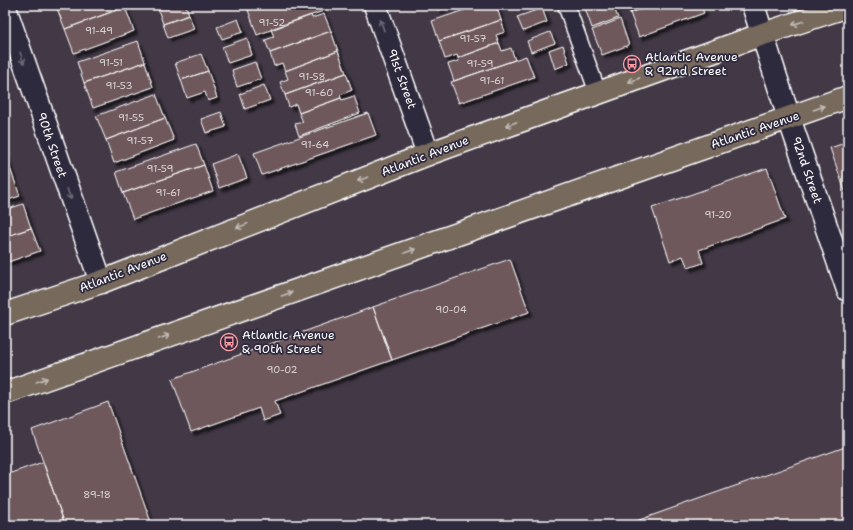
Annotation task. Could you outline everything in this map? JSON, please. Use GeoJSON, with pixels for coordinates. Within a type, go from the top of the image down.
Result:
{"type":"FeatureCollection","features":[{"type":"Feature","properties":{"kind":"main road","name":"Atlantic Avenue"},"geometry":{"type":"LineString","coordinates":[[5,314],[101,282],[428,154],[763,34],[848,6]]}},
{"type":"Feature","properties":{"kind":"main road","name":"Atlantic Avenue"},"geometry":{"type":"LineString","coordinates":[[5,393],[848,98]]}},
{"type":"Feature","properties":{"kind":"street","name":"91st Street"},"geometry":{"type":"LineString","coordinates":[[376,5],[428,154]]}},
{"type":"Feature","properties":{"kind":"street","name":"92nd Street"},"geometry":{"type":"LineString","coordinates":[[753,5],[789,118],[848,290]]}},
{"type":"Feature","properties":{"kind":"street","name":"90th Street"},"geometry":{"type":"LineString","coordinates":[[5,8],[101,282]]}},
{"type":"Feature","properties":{"kind":"lane"},"geometry":{"type":"LineString","coordinates":[[566,5],[598,93]]}},
{"type":"Feature","properties":{"kind":"building"},"geometry":{"type":"Polygon","coordinates":[[[124,5],[125,7],[65,29],[56,6],[124,5]]]}},
{"type":"Feature","properties":{"kind":"building"},"geometry":{"type":"Polygon","coordinates":[[[170,5],[186,5],[189,15],[163,24],[158,9],[170,5]]]}},
{"type":"Feature","properties":{"kind":"building"},"geometry":{"type":"Polygon","coordinates":[[[263,5],[320,5],[323,11],[257,35],[248,10],[263,5]]]}},
{"type":"Feature","properties":{"kind":"building"},"geometry":{"type":"Polygon","coordinates":[[[436,5],[453,5],[438,10],[436,5]]]}},
{"type":"Feature","properties":{"kind":"building"},"geometry":{"type":"Polygon","coordinates":[[[479,5],[496,5],[501,20],[439,41],[432,21],[479,5]]]}},
{"type":"Feature","properties":{"kind":"building"},"geometry":{"type":"Polygon","coordinates":[[[594,5],[613,5],[618,18],[592,28],[585,8],[594,5]]]}},
{"type":"Feature","properties":{"kind":"building"},"geometry":{"type":"Polygon","coordinates":[[[628,5],[652,5],[630,13],[628,5]]]}},
{"type":"Feature","properties":{"kind":"building"},"geometry":{"type":"Polygon","coordinates":[[[652,5],[701,5],[704,13],[639,37],[630,13],[652,5]]]}},
{"type":"Feature","properties":{"kind":"building"},"geometry":{"type":"Polygon","coordinates":[[[125,7],[134,31],[74,53],[65,29],[125,7]]]}},
{"type":"Feature","properties":{"kind":"building"},"geometry":{"type":"Polygon","coordinates":[[[542,8],[547,22],[523,31],[517,17],[542,8]]]}},
{"type":"Feature","properties":{"kind":"building"},"geometry":{"type":"Polygon","coordinates":[[[324,14],[331,31],[270,53],[265,40],[274,37],[271,29],[311,15],[312,18],[324,14]]]}},
{"type":"Feature","properties":{"kind":"building"},"geometry":{"type":"Polygon","coordinates":[[[189,15],[194,29],[168,38],[163,24],[189,15]]]}},
{"type":"Feature","properties":{"kind":"building"},"geometry":{"type":"Polygon","coordinates":[[[238,19],[243,32],[222,39],[217,27],[238,19]]]}},
{"type":"Feature","properties":{"kind":"building"},"geometry":{"type":"Polygon","coordinates":[[[620,19],[629,45],[602,55],[592,30],[620,19]]]}},
{"type":"Feature","properties":{"kind":"building"},"geometry":{"type":"Polygon","coordinates":[[[501,20],[505,32],[496,35],[499,43],[458,58],[457,55],[445,59],[439,41],[501,20]]]}},
{"type":"Feature","properties":{"kind":"building"},"geometry":{"type":"Polygon","coordinates":[[[331,31],[338,51],[285,71],[282,63],[274,66],[270,53],[331,31]]]}},
{"type":"Feature","properties":{"kind":"building"},"geometry":{"type":"Polygon","coordinates":[[[550,32],[555,43],[531,52],[527,41],[550,32]]]}},
{"type":"Feature","properties":{"kind":"building"},"geometry":{"type":"Polygon","coordinates":[[[247,38],[252,55],[228,63],[222,47],[247,38]]]}},
{"type":"Feature","properties":{"kind":"building"},"geometry":{"type":"Polygon","coordinates":[[[138,41],[145,62],[84,83],[77,62],[138,41]]]}},
{"type":"Feature","properties":{"kind":"building"},"geometry":{"type":"Polygon","coordinates":[[[499,43],[502,51],[511,48],[515,60],[454,81],[448,64],[459,61],[458,58],[499,43]]]}},
{"type":"Feature","properties":{"kind":"building"},"geometry":{"type":"Polygon","coordinates":[[[563,45],[569,63],[555,69],[549,50],[563,45]]]}},
{"type":"Feature","properties":{"kind":"building"},"geometry":{"type":"Polygon","coordinates":[[[338,51],[346,73],[285,95],[280,82],[288,79],[285,71],[338,51]]]}},
{"type":"Feature","properties":{"kind":"building"},"geometry":{"type":"Polygon","coordinates":[[[201,54],[208,71],[181,80],[175,63],[201,54]]]}},
{"type":"Feature","properties":{"kind":"building"},"geometry":{"type":"Polygon","coordinates":[[[526,56],[534,77],[459,103],[451,82],[526,56]]]}},
{"type":"Feature","properties":{"kind":"building"},"geometry":{"type":"Polygon","coordinates":[[[145,62],[153,87],[93,108],[84,83],[145,62]]]}},
{"type":"Feature","properties":{"kind":"building"},"geometry":{"type":"Polygon","coordinates":[[[255,62],[261,79],[237,87],[232,70],[255,62]]]}},
{"type":"Feature","properties":{"kind":"building"},"geometry":{"type":"Polygon","coordinates":[[[208,71],[217,98],[208,101],[205,92],[187,98],[181,80],[208,71]]]}},
{"type":"Feature","properties":{"kind":"building"},"geometry":{"type":"Polygon","coordinates":[[[346,73],[352,90],[340,95],[341,98],[299,113],[296,104],[289,107],[285,95],[346,73]]]}},
{"type":"Feature","properties":{"kind":"building"},"geometry":{"type":"Polygon","coordinates":[[[264,85],[270,100],[245,109],[240,94],[264,85]]]}},
{"type":"Feature","properties":{"kind":"building"},"geometry":{"type":"Polygon","coordinates":[[[156,94],[165,118],[106,140],[96,116],[156,94]]]}},
{"type":"Feature","properties":{"kind":"building"},"geometry":{"type":"Polygon","coordinates":[[[354,96],[360,113],[299,136],[295,124],[303,122],[299,113],[341,98],[342,100],[354,96]]]}},
{"type":"Feature","properties":{"kind":"building"},"geometry":{"type":"Polygon","coordinates":[[[221,112],[226,127],[206,133],[201,119],[221,112]]]}},
{"type":"Feature","properties":{"kind":"building"},"geometry":{"type":"Polygon","coordinates":[[[368,113],[376,135],[262,175],[254,153],[368,113]]]}},
{"type":"Feature","properties":{"kind":"building"},"geometry":{"type":"Polygon","coordinates":[[[165,118],[174,140],[114,163],[106,140],[165,118]]]}},
{"type":"Feature","properties":{"kind":"building"},"geometry":{"type":"Polygon","coordinates":[[[848,142],[848,200],[830,148],[848,142]]]}},
{"type":"Feature","properties":{"kind":"building"},"geometry":{"type":"Polygon","coordinates":[[[196,144],[204,165],[123,193],[116,172],[196,144]]]}},
{"type":"Feature","properties":{"kind":"building"},"geometry":{"type":"Polygon","coordinates":[[[5,154],[11,171],[5,174],[5,154]]]}},
{"type":"Feature","properties":{"kind":"building"},"geometry":{"type":"Polygon","coordinates":[[[238,154],[247,178],[219,188],[211,164],[238,154]]]}},
{"type":"Feature","properties":{"kind":"building"},"geometry":{"type":"Polygon","coordinates":[[[204,165],[213,191],[133,219],[123,193],[204,165]]]}},
{"type":"Feature","properties":{"kind":"building"},"geometry":{"type":"Polygon","coordinates":[[[767,168],[785,219],[699,250],[703,263],[688,268],[683,256],[670,261],[652,208],[767,168]]]}},
{"type":"Feature","properties":{"kind":"building"},"geometry":{"type":"Polygon","coordinates":[[[11,171],[20,196],[5,201],[5,174],[11,171]]]}},
{"type":"Feature","properties":{"kind":"building"},"geometry":{"type":"Polygon","coordinates":[[[23,204],[31,228],[5,237],[5,210],[23,204]]]}},
{"type":"Feature","properties":{"kind":"building"},"geometry":{"type":"Polygon","coordinates":[[[31,228],[40,251],[5,263],[5,237],[31,228]]]}},
{"type":"Feature","properties":{"kind":"building"},"geometry":{"type":"Polygon","coordinates":[[[510,259],[529,312],[392,360],[373,307],[510,259]]]}},
{"type":"Feature","properties":{"kind":"building"},"geometry":{"type":"Polygon","coordinates":[[[373,307],[392,360],[275,401],[280,415],[263,421],[259,408],[191,432],[172,379],[373,307]]]}},
{"type":"Feature","properties":{"kind":"building"},"geometry":{"type":"Polygon","coordinates":[[[108,402],[152,525],[65,525],[32,430],[108,402]]]}},
{"type":"Feature","properties":{"kind":"building"},"geometry":{"type":"Polygon","coordinates":[[[848,446],[848,519],[832,525],[625,525],[848,446]]]}},
{"type":"Feature","properties":{"kind":"building"},"geometry":{"type":"Polygon","coordinates":[[[43,462],[65,525],[5,525],[5,475],[43,462]]]}},
{"type":"Feature","properties":{"kind":"place","name":"Atlantic Avenue & 92nd Street"},"geometry":{"type":"Point","coordinates":[632,64]}},
{"type":"Feature","properties":{"kind":"place","name":"Atlantic Avenue & 90th Street"},"geometry":{"type":"Point","coordinates":[229,342]}}]}
